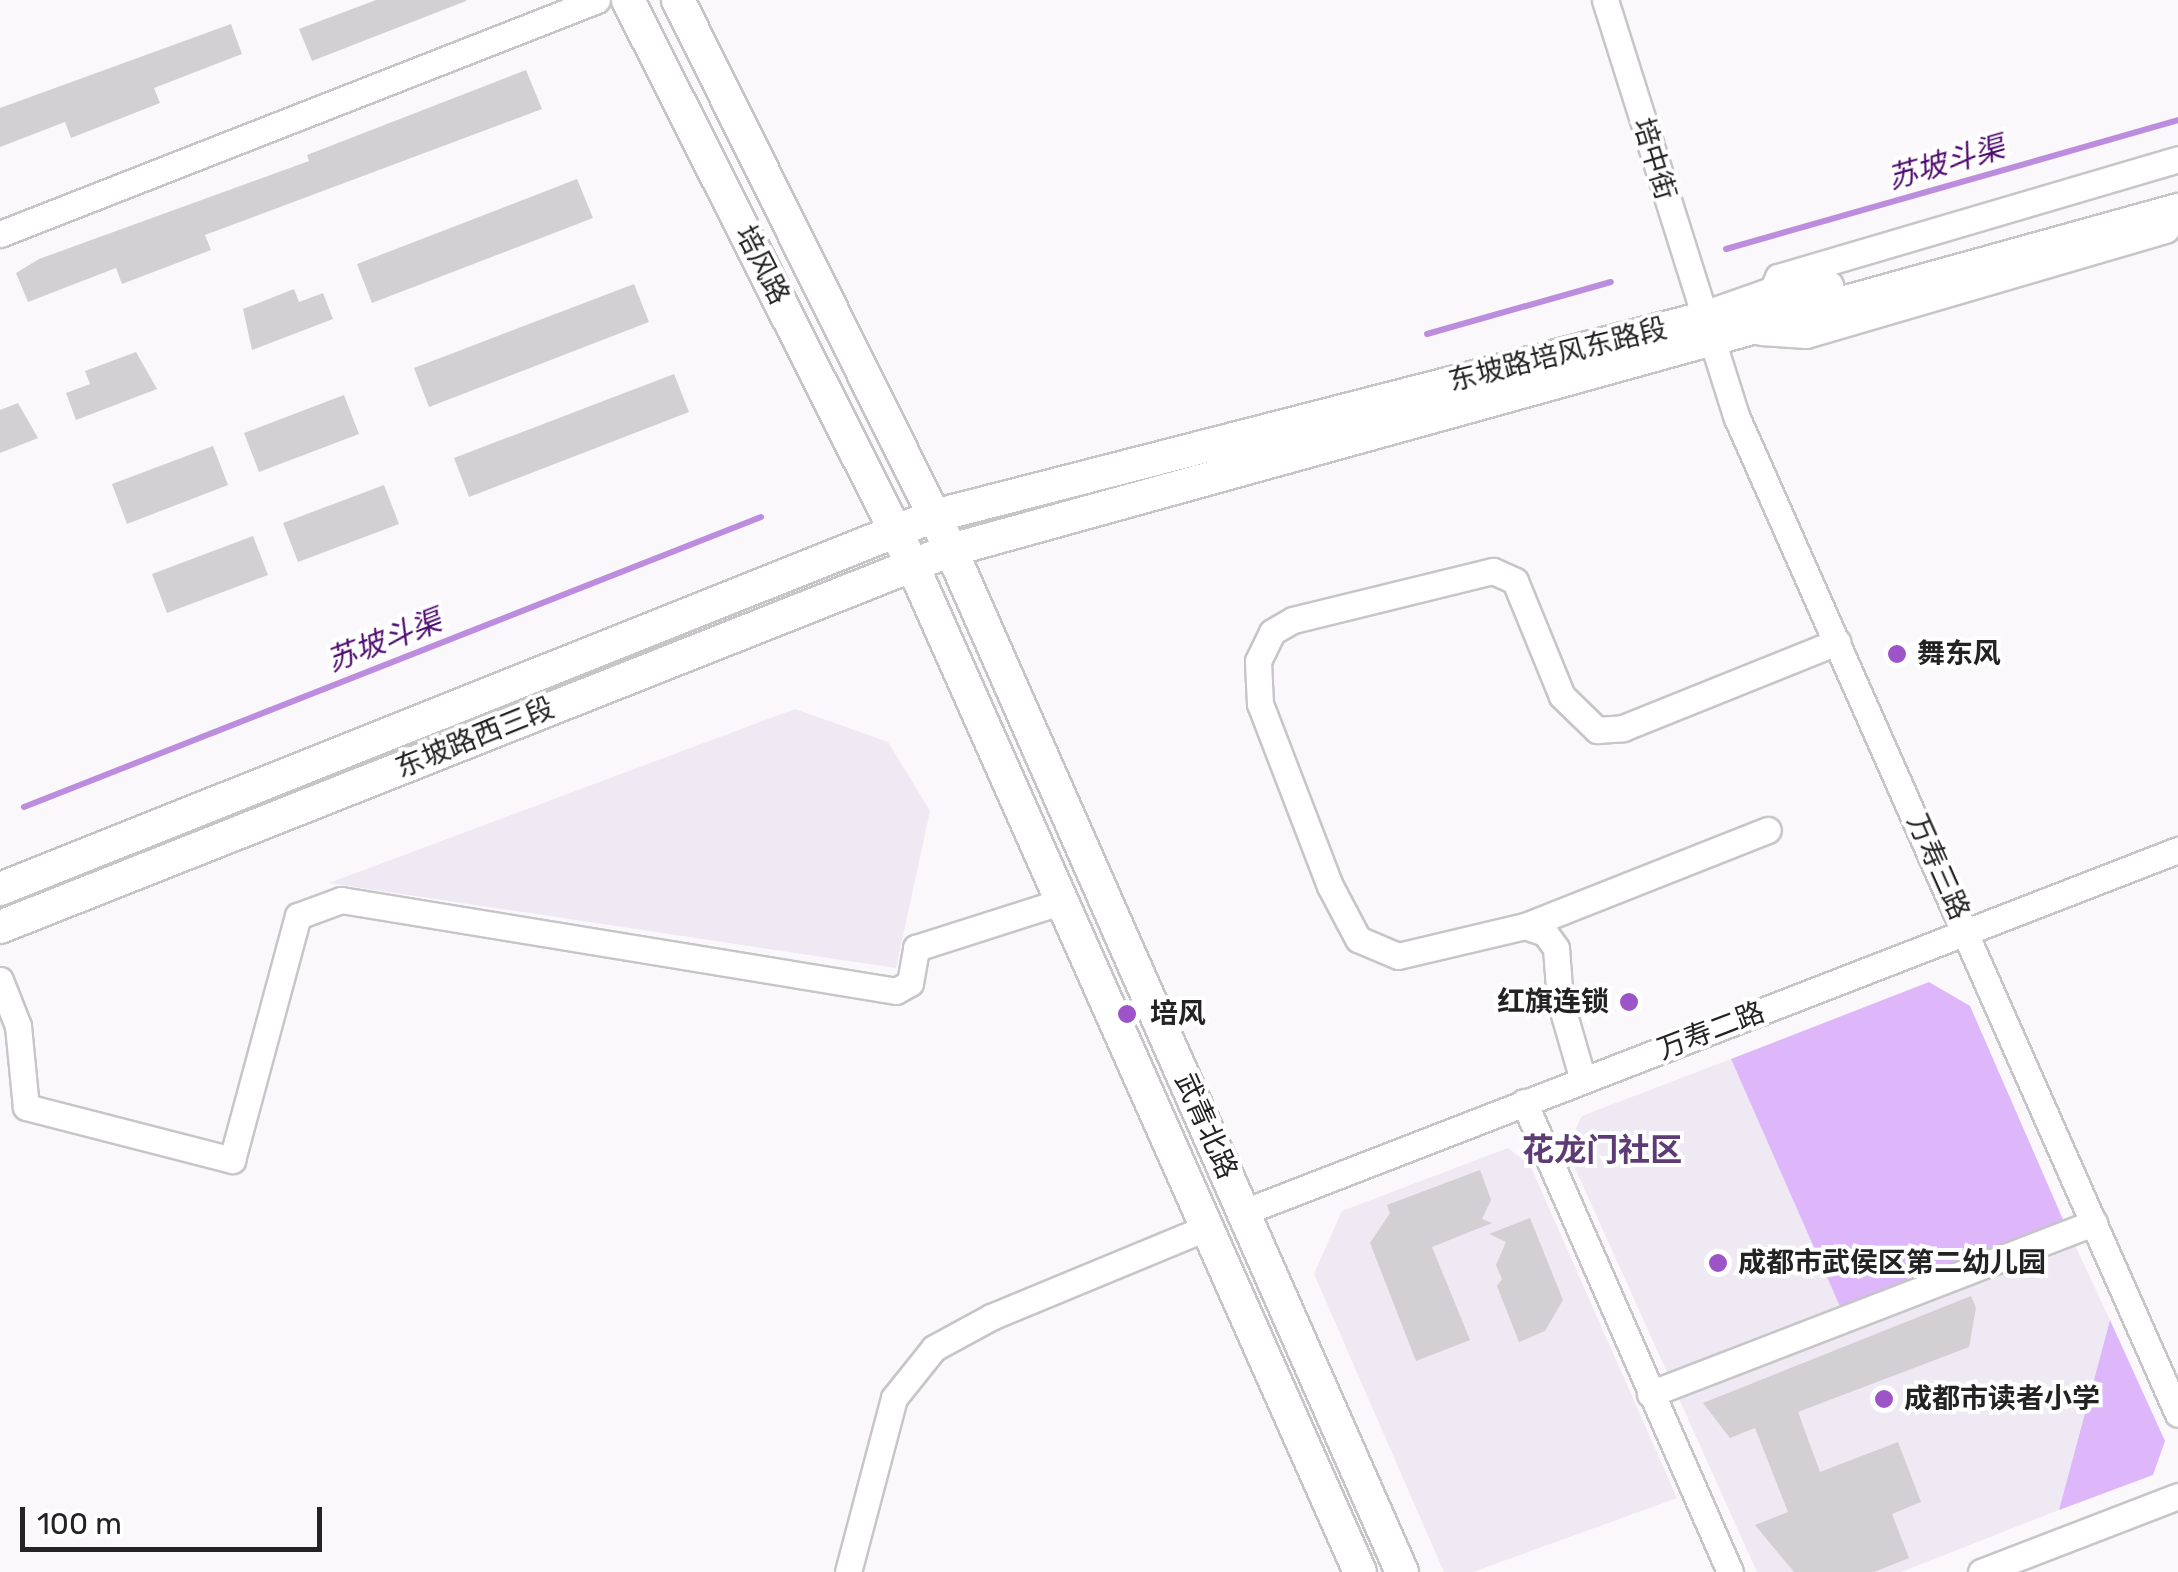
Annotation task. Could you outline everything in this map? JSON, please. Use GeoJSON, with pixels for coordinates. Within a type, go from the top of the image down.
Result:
{"type":"FeatureCollection","features":[{"type":"Feature","properties":{"kind":"main road","name":"培风路"},"geometry":{"type":"LineString","coordinates":[[628,0],[896,530]]}},
{"type":"Feature","properties":{"kind":"main road","name":"培风路"},"geometry":{"type":"LineString","coordinates":[[678,0],[934,516]]}},
{"type":"Feature","properties":{"kind":"main road","name":"东坡路培风东路段"},"geometry":{"type":"LineString","coordinates":[[951,550],[1708,330],[1770,295],[1789,298],[2178,189]]}},
{"type":"Feature","properties":{"kind":"main road","name":"东坡路培风东路段"},"geometry":{"type":"LineString","coordinates":[[934,516],[1708,330],[1751,331],[2178,210]]}},
{"type":"Feature","properties":{"kind":"main road","name":"东坡路西三段"},"geometry":{"type":"LineString","coordinates":[[0,889],[934,516]]}},
{"type":"Feature","properties":{"kind":"main road","name":"武青北路"},"geometry":{"type":"LineString","coordinates":[[934,516],[1402,1572]]}},
{"type":"Feature","properties":{"kind":"main road","name":"武青北路"},"geometry":{"type":"LineString","coordinates":[[896,530],[1360,1572]]}},
{"type":"Feature","properties":{"kind":"main road","name":"东坡路西三段"},"geometry":{"type":"LineString","coordinates":[[0,927],[951,550]]}},
{"type":"Feature","properties":{"kind":"street"},"geometry":{"type":"LineString","coordinates":[[0,234],[597,0]]}},
{"type":"Feature","properties":{"kind":"street","name":"培中街"},"geometry":{"type":"LineString","coordinates":[[1605,0],[1708,330]]}},
{"type":"Feature","properties":{"kind":"street"},"geometry":{"type":"LineString","coordinates":[[1770,295],[1778,277],[2178,160]]}},
{"type":"Feature","properties":{"kind":"street"},"geometry":{"type":"LineString","coordinates":[[1751,331],[1806,335],[2178,226]]}},
{"type":"Feature","properties":{"kind":"street","name":"万寿三路"},"geometry":{"type":"LineString","coordinates":[[1708,330],[1738,418],[2178,1414]]}},
{"type":"Feature","properties":{"kind":"street"},"geometry":{"type":"LineString","coordinates":[[1768,830],[1525,926],[1398,956],[1358,938],[1330,886],[1260,704],[1258,661],[1272,632],[1294,620],[1493,571],[1514,581],[1562,696],[1597,730],[1623,728],[1838,642]]}},
{"type":"Feature","properties":{"kind":"street","name":"万寿二路"},"geometry":{"type":"LineString","coordinates":[[1244,1212],[2178,850]]}},
{"type":"Feature","properties":{"kind":"street"},"geometry":{"type":"LineString","coordinates":[[0,980],[18,1026],[26,1107],[232,1160],[298,916],[341,900],[896,991],[910,983],[916,948],[1062,901]]}},
{"type":"Feature","properties":{"kind":"street"},"geometry":{"type":"LineString","coordinates":[[1525,926],[1545,933],[1556,948],[1560,1000],[1583,1080]]}},
{"type":"Feature","properties":{"kind":"street"},"geometry":{"type":"LineString","coordinates":[[1524,1102],[1730,1572]]}},
{"type":"Feature","properties":{"kind":"street"},"geometry":{"type":"LineString","coordinates":[[1650,1394],[2094,1224]]}},
{"type":"Feature","properties":{"kind":"street"},"geometry":{"type":"LineString","coordinates":[[848,1572],[894,1398],[934,1348],[991,1317],[1208,1228]]}},
{"type":"Feature","properties":{"kind":"street"},"geometry":{"type":"LineString","coordinates":[[1981,1572],[2178,1496]]}},
{"type":"Feature","properties":{"kind":"street"},"geometry":{"type":"LineString","coordinates":[[2024,1572],[2178,1513]]}},
{"type":"Feature","properties":{"kind":"shaded area"},"geometry":{"type":"Polygon","coordinates":[[[795,709],[888,742],[930,811],[896,968],[329,883],[795,709]]]}},
{"type":"Feature","properties":{"kind":"shaded area"},"geometry":{"type":"Polygon","coordinates":[[[1929,982],[1970,1006],[2065,1224],[1842,1311],[1731,1059],[1929,982]]]}},
{"type":"Feature","properties":{"kind":"shaded area","name":"成都市读者小学"},"geometry":{"type":"Polygon","coordinates":[[[1731,1059],[1842,1310],[2065,1224],[2110,1320],[2059,1510],[1901,1572],[1757,1572],[1566,1148],[1582,1116],[1731,1059]]]}},
{"type":"Feature","properties":{"kind":"shaded area"},"geometry":{"type":"Polygon","coordinates":[[[1508,1148],[1530,1165],[1677,1498],[1473,1572],[1444,1572],[1314,1274],[1342,1211],[1508,1148]]]}},
{"type":"Feature","properties":{"kind":"shaded area"},"geometry":{"type":"Polygon","coordinates":[[[2110,1320],[2165,1441],[2153,1475],[2059,1510],[2110,1320]]]}},
{"type":"Feature","properties":{"kind":"building"},"geometry":{"type":"Polygon","coordinates":[[[376,0],[466,1],[312,61],[299,29],[376,0]]]}},
{"type":"Feature","properties":{"kind":"building"},"geometry":{"type":"Polygon","coordinates":[[[231,24],[242,54],[154,88],[160,103],[71,138],[65,122],[0,147],[0,108],[231,24]]]}},
{"type":"Feature","properties":{"kind":"building"},"geometry":{"type":"Polygon","coordinates":[[[526,70],[542,109],[205,235],[211,250],[122,284],[116,268],[28,302],[16,273],[39,259],[309,161],[307,155],[526,70]]]}},
{"type":"Feature","properties":{"kind":"building"},"geometry":{"type":"Polygon","coordinates":[[[577,179],[593,218],[372,303],[357,264],[577,179]]]}},
{"type":"Feature","properties":{"kind":"building"},"geometry":{"type":"Polygon","coordinates":[[[634,284],[649,322],[429,407],[414,368],[634,284]]]}},
{"type":"Feature","properties":{"kind":"building"},"geometry":{"type":"Polygon","coordinates":[[[294,289],[299,302],[323,293],[333,319],[252,350],[243,309],[294,289]]]}},
{"type":"Feature","properties":{"kind":"building"},"geometry":{"type":"Polygon","coordinates":[[[136,352],[157,389],[76,420],[66,393],[90,384],[85,371],[136,352]]]}},
{"type":"Feature","properties":{"kind":"building"},"geometry":{"type":"Polygon","coordinates":[[[674,374],[689,412],[469,497],[454,458],[674,374]]]}},
{"type":"Feature","properties":{"kind":"building"},"geometry":{"type":"Polygon","coordinates":[[[344,395],[359,434],[259,472],[244,433],[344,395]]]}},
{"type":"Feature","properties":{"kind":"building"},"geometry":{"type":"Polygon","coordinates":[[[18,403],[38,438],[0,453],[0,410],[18,403]]]}},
{"type":"Feature","properties":{"kind":"building"},"geometry":{"type":"Polygon","coordinates":[[[213,446],[228,485],[127,524],[112,484],[213,446]]]}},
{"type":"Feature","properties":{"kind":"building"},"geometry":{"type":"Polygon","coordinates":[[[384,485],[399,524],[298,562],[283,523],[384,485]]]}},
{"type":"Feature","properties":{"kind":"building"},"geometry":{"type":"Polygon","coordinates":[[[253,536],[268,575],[167,613],[152,574],[253,536]]]}},
{"type":"Feature","properties":{"kind":"building"},"geometry":{"type":"Polygon","coordinates":[[[1480,1170],[1491,1200],[1482,1219],[1492,1223],[1432,1247],[1470,1340],[1416,1361],[1370,1243],[1390,1213],[1387,1205],[1480,1170]]]}},
{"type":"Feature","properties":{"kind":"building"},"geometry":{"type":"Polygon","coordinates":[[[1530,1218],[1563,1300],[1545,1331],[1519,1342],[1497,1286],[1502,1279],[1496,1265],[1506,1242],[1489,1234],[1530,1218]]]}},
{"type":"Feature","properties":{"kind":"building"},"geometry":{"type":"Polygon","coordinates":[[[1971,1296],[1976,1308],[1969,1347],[1798,1412],[1820,1472],[1898,1442],[1921,1502],[1892,1514],[1909,1558],[1874,1572],[1794,1572],[1755,1525],[1788,1512],[1755,1428],[1730,1438],[1703,1403],[1971,1296]]]}},
{"type":"Feature","properties":{"kind":"waterway","name":"苏坡斗渠"},"geometry":{"type":"LineString","coordinates":[[1726,249],[2178,120]]}},
{"type":"Feature","properties":{"kind":"waterway","name":"苏坡斗渠"},"geometry":{"type":"LineString","coordinates":[[1427,334],[1611,282]]}},
{"type":"Feature","properties":{"kind":"waterway","name":"苏坡斗渠"},"geometry":{"type":"LineString","coordinates":[[24,807],[761,517]]}},
{"type":"Feature","properties":{"kind":"place","name":"舞东风"},"geometry":{"type":"Point","coordinates":[1897,654]}},
{"type":"Feature","properties":{"kind":"place","name":"红旗连锁"},"geometry":{"type":"Point","coordinates":[1629,1002]}},
{"type":"Feature","properties":{"kind":"place","name":"培风"},"geometry":{"type":"Point","coordinates":[1127,1014]}},
{"type":"Feature","properties":{"kind":"place","name":"成都市武侯区第二幼儿园"},"geometry":{"type":"Point","coordinates":[1718,1263]}},
{"type":"Feature","properties":{"kind":"place","name":"成都市读者小学"},"geometry":{"type":"Point","coordinates":[1884,1399]}},
{"type":"Feature","properties":{"kind":"district","name":"花龙门社区"},"geometry":{"type":"Point","coordinates":[1602,1150]}}]}
